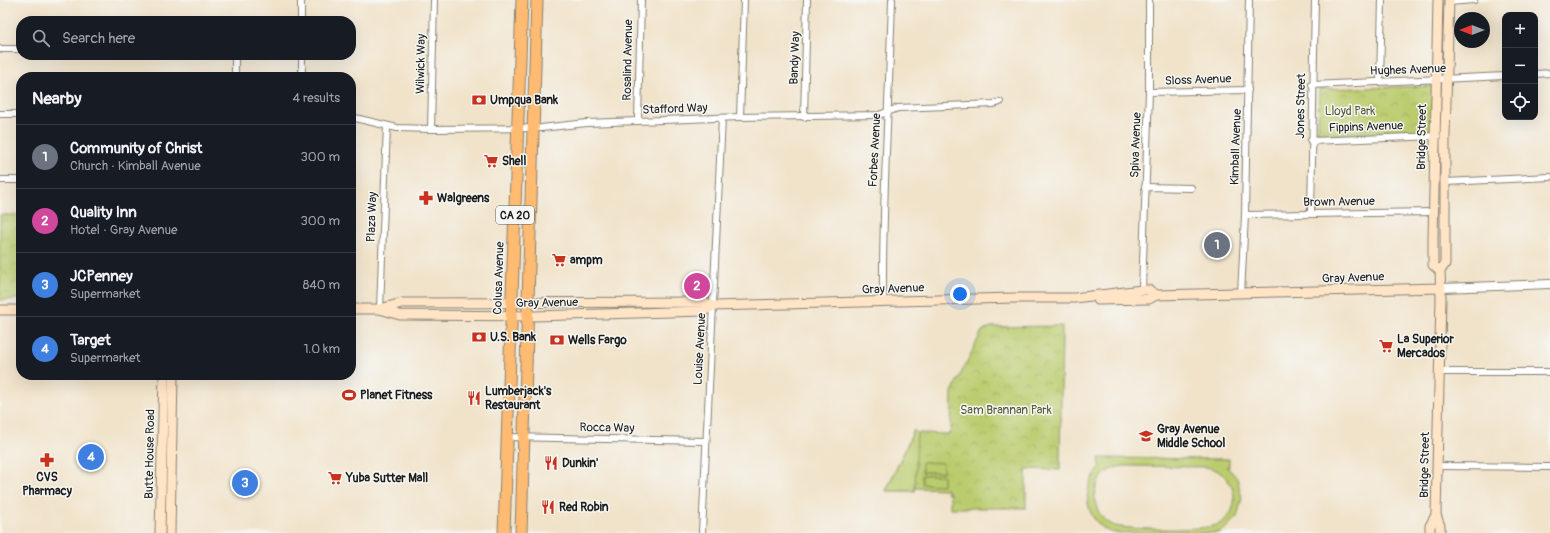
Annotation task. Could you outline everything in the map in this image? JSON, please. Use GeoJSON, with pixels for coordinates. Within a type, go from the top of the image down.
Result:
{"type":"FeatureCollection","features":[{"type":"Feature","properties":{"kind":"highway","name":"Colusa Avenue"},"geometry":{"type":"LineString","coordinates":[[504,533],[519,128],[522,0]]}},
{"type":"Feature","properties":{"kind":"highway","name":"CA 20"},"geometry":{"type":"LineString","coordinates":[[521,533],[537,0]]}},
{"type":"Feature","properties":{"kind":"main road","name":"Bridge Street"},"geometry":{"type":"LineString","coordinates":[[1438,0],[1434,136],[1433,265],[1440,271]]}},
{"type":"Feature","properties":{"kind":"main road","name":"Bridge Street"},"geometry":{"type":"LineString","coordinates":[[1431,531],[1436,515],[1441,288],[1440,271],[1445,264],[1445,135],[1449,1]]}},
{"type":"Feature","properties":{"kind":"main road","name":"Gray Avenue"},"geometry":{"type":"LineString","coordinates":[[1074,298],[1078,300],[1149,300],[1156,295],[1441,288]]}},
{"type":"Feature","properties":{"kind":"main road","name":"Gray Avenue"},"geometry":{"type":"LineString","coordinates":[[356,309],[380,309],[402,303],[704,302],[713,306],[1014,298],[1074,298],[1142,290],[1149,290],[1156,295]]}},
{"type":"Feature","properties":{"kind":"main road","name":"Gray Avenue"},"geometry":{"type":"LineString","coordinates":[[380,309],[400,315],[528,316],[704,312],[713,306]]}},
{"type":"Feature","properties":{"kind":"main road"},"geometry":{"type":"LineString","coordinates":[[0,310],[16,310]]}},
{"type":"Feature","properties":{"kind":"main road","name":"Butte House Road"},"geometry":{"type":"LineString","coordinates":[[160,533],[164,380]]}},
{"type":"Feature","properties":{"kind":"main road","name":"Butte House Road"},"geometry":{"type":"LineString","coordinates":[[170,533],[173,380]]}},
{"type":"Feature","properties":{"kind":"main road","name":"Bridge Street"},"geometry":{"type":"LineString","coordinates":[[1436,515],[1440,526],[1440,533]]}},
{"type":"Feature","properties":{"kind":"street"},"geometry":{"type":"LineString","coordinates":[[301,0],[301,16]]}},
{"type":"Feature","properties":{"kind":"street","name":"Wilwick Way"},"geometry":{"type":"LineString","coordinates":[[431,129],[434,0]]}},
{"type":"Feature","properties":{"kind":"street","name":"Rosalind Avenue"},"geometry":{"type":"LineString","coordinates":[[638,121],[641,0]]}},
{"type":"Feature","properties":{"kind":"street"},"geometry":{"type":"LineString","coordinates":[[740,117],[744,0]]}},
{"type":"Feature","properties":{"kind":"street","name":"Bandy Way"},"geometry":{"type":"LineString","coordinates":[[804,117],[807,0]]}},
{"type":"Feature","properties":{"kind":"street","name":"Forbes Avenue"},"geometry":{"type":"LineString","coordinates":[[883,302],[884,197],[889,111],[892,0]]}},
{"type":"Feature","properties":{"kind":"street","name":"Spiva Avenue"},"geometry":{"type":"LineString","coordinates":[[1142,290],[1149,92],[1149,0]]}},
{"type":"Feature","properties":{"kind":"street","name":"Kimball Avenue"},"geometry":{"type":"LineString","coordinates":[[1241,294],[1245,215],[1249,0]]}},
{"type":"Feature","properties":{"kind":"street","name":"Jones Street"},"geometry":{"type":"LineString","coordinates":[[1311,213],[1312,84],[1315,0]]}},
{"type":"Feature","properties":{"kind":"street"},"geometry":{"type":"LineString","coordinates":[[1380,81],[1382,0]]}},
{"type":"Feature","properties":{"kind":"street"},"geometry":{"type":"LineString","coordinates":[[1449,1],[1474,0]]}},
{"type":"Feature","properties":{"kind":"street"},"geometry":{"type":"LineString","coordinates":[[0,49],[16,49]]}},
{"type":"Feature","properties":{"kind":"street"},"geometry":{"type":"LineString","coordinates":[[235,60],[235,72]]}},
{"type":"Feature","properties":{"kind":"street"},"geometry":{"type":"LineString","coordinates":[[302,60],[302,72]]}},
{"type":"Feature","properties":{"kind":"street"},"geometry":{"type":"LineString","coordinates":[[1538,74],[1550,73]]}},
{"type":"Feature","properties":{"kind":"street","name":"Hughes Avenue"},"geometry":{"type":"LineString","coordinates":[[1312,84],[1502,76]]}},
{"type":"Feature","properties":{"kind":"street","name":"Sloss Avenue"},"geometry":{"type":"LineString","coordinates":[[1149,92],[1248,90]]}},
{"type":"Feature","properties":{"kind":"street","name":"Stafford Way"},"geometry":{"type":"LineString","coordinates":[[356,118],[397,128],[533,128],[638,121],[740,117],[879,115],[898,108],[994,104],[1000,102]]}},
{"type":"Feature","properties":{"kind":"street"},"geometry":{"type":"LineString","coordinates":[[0,114],[16,114]]}},
{"type":"Feature","properties":{"kind":"street","name":"Louise Avenue"},"geometry":{"type":"LineString","coordinates":[[702,533],[705,442],[722,118]]}},
{"type":"Feature","properties":{"kind":"street","name":"Plaza Way"},"geometry":{"type":"LineString","coordinates":[[380,309],[387,126]]}},
{"type":"Feature","properties":{"kind":"street","name":"Fippins Avenue"},"geometry":{"type":"LineString","coordinates":[[1311,140],[1445,135]]}},
{"type":"Feature","properties":{"kind":"street"},"geometry":{"type":"LineString","coordinates":[[1445,182],[1550,177]]}},
{"type":"Feature","properties":{"kind":"street"},"geometry":{"type":"LineString","coordinates":[[0,180],[16,180]]}},
{"type":"Feature","properties":{"kind":"street"},"geometry":{"type":"LineString","coordinates":[[1145,187],[1191,188]]}},
{"type":"Feature","properties":{"kind":"street","name":"Brown Avenue"},"geometry":{"type":"LineString","coordinates":[[1245,215],[1433,212]]}},
{"type":"Feature","properties":{"kind":"street","name":"Gray Avenue"},"geometry":{"type":"LineString","coordinates":[[1441,288],[1550,284]]}},
{"type":"Feature","properties":{"kind":"street"},"geometry":{"type":"LineString","coordinates":[[1439,372],[1550,372]]}},
{"type":"Feature","properties":{"kind":"street","name":"Rocca Way"},"geometry":{"type":"LineString","coordinates":[[508,437],[705,442]]}},
{"type":"Feature","properties":{"kind":"street"},"geometry":{"type":"LineString","coordinates":[[1437,466],[1550,467]]}},
{"type":"Feature","properties":{"kind":"green space","name":"Lloyd Park"},"geometry":{"type":"Polygon","coordinates":[[[1438,86],[1437,130],[1318,135],[1319,89],[1438,86]]]}},
{"type":"Feature","properties":{"kind":"green space"},"geometry":{"type":"Polygon","coordinates":[[[0,215],[16,215],[16,299],[0,300],[0,215]]]}},
{"type":"Feature","properties":{"kind":"green space","name":"Sam Brannan Park"},"geometry":{"type":"Polygon","coordinates":[[[1062,326],[1060,470],[1026,469],[1026,508],[950,508],[950,493],[947,493],[947,489],[916,488],[915,491],[886,491],[914,430],[917,433],[949,434],[951,429],[952,392],[982,331],[991,327],[1062,326]]]}},
{"type":"Feature","properties":{"kind":"green space"},"geometry":{"type":"Polygon","coordinates":[[[914,430],[917,433],[915,491],[886,491],[914,430]]]}},
{"type":"Feature","properties":{"kind":"green space"},"geometry":{"type":"Polygon","coordinates":[[[1099,458],[1229,459],[1229,467],[1227,467],[1237,478],[1242,498],[1237,517],[1223,531],[1218,533],[1112,533],[1095,520],[1090,512],[1088,502],[1090,483],[1102,466],[1099,466],[1099,458]],[[1125,466],[1113,469],[1104,474],[1098,482],[1095,492],[1095,502],[1105,520],[1115,526],[1151,529],[1185,529],[1219,524],[1228,517],[1233,509],[1233,490],[1223,474],[1214,469],[1204,467],[1125,466]]]}},
{"type":"Feature","properties":{"kind":"green space"},"geometry":{"type":"Polygon","coordinates":[[[922,462],[943,463],[943,472],[922,472],[922,462]]]}},
{"type":"Feature","properties":{"kind":"green space"},"geometry":{"type":"Polygon","coordinates":[[[922,475],[943,475],[943,485],[922,484],[922,475]]]}},
{"type":"Feature","properties":{"kind":"place","name":"Umpqua Bank"},"geometry":{"type":"Point","coordinates":[479,100]}},
{"type":"Feature","properties":{"kind":"place","name":"Shell"},"geometry":{"type":"Point","coordinates":[491,161]}},
{"type":"Feature","properties":{"kind":"place","name":"Walgreens"},"geometry":{"type":"Point","coordinates":[426,198]}},
{"type":"Feature","properties":{"kind":"place","name":"Community of Christ"},"geometry":{"type":"Point","coordinates":[1217,245]}},
{"type":"Feature","properties":{"kind":"place","name":"ampm"},"geometry":{"type":"Point","coordinates":[559,260]}},
{"type":"Feature","properties":{"kind":"place","name":"Quality Inn"},"geometry":{"type":"Point","coordinates":[697,286]}},
{"type":"Feature","properties":{"kind":"place","name":"U.S. Bank"},"geometry":{"type":"Point","coordinates":[479,337]}},
{"type":"Feature","properties":{"kind":"place","name":"Wells Fargo"},"geometry":{"type":"Point","coordinates":[557,340]}},
{"type":"Feature","properties":{"kind":"place","name":"La Superior Mercados"},"geometry":{"type":"Point","coordinates":[1386,346]}},
{"type":"Feature","properties":{"kind":"place","name":"Planet Fitness"},"geometry":{"type":"Point","coordinates":[349,395]}},
{"type":"Feature","properties":{"kind":"place","name":"Lumberjack's Restaurant"},"geometry":{"type":"Point","coordinates":[474,398]}},
{"type":"Feature","properties":{"kind":"place","name":"Gray Avenue Middle School"},"geometry":{"type":"Point","coordinates":[1146,436]}},
{"type":"Feature","properties":{"kind":"place","name":"Target"},"geometry":{"type":"Point","coordinates":[91,457]}},
{"type":"Feature","properties":{"kind":"place","name":"CVS Pharmacy"},"geometry":{"type":"Point","coordinates":[47,460]}},
{"type":"Feature","properties":{"kind":"place","name":"Dunkin'"},"geometry":{"type":"Point","coordinates":[551,463]}},
{"type":"Feature","properties":{"kind":"place","name":"Yuba Sutter Mall"},"geometry":{"type":"Point","coordinates":[335,478]}},
{"type":"Feature","properties":{"kind":"place","name":"JCPenney"},"geometry":{"type":"Point","coordinates":[245,483]}},
{"type":"Feature","properties":{"kind":"place","name":"Red Robin"},"geometry":{"type":"Point","coordinates":[548,507]}}]}
